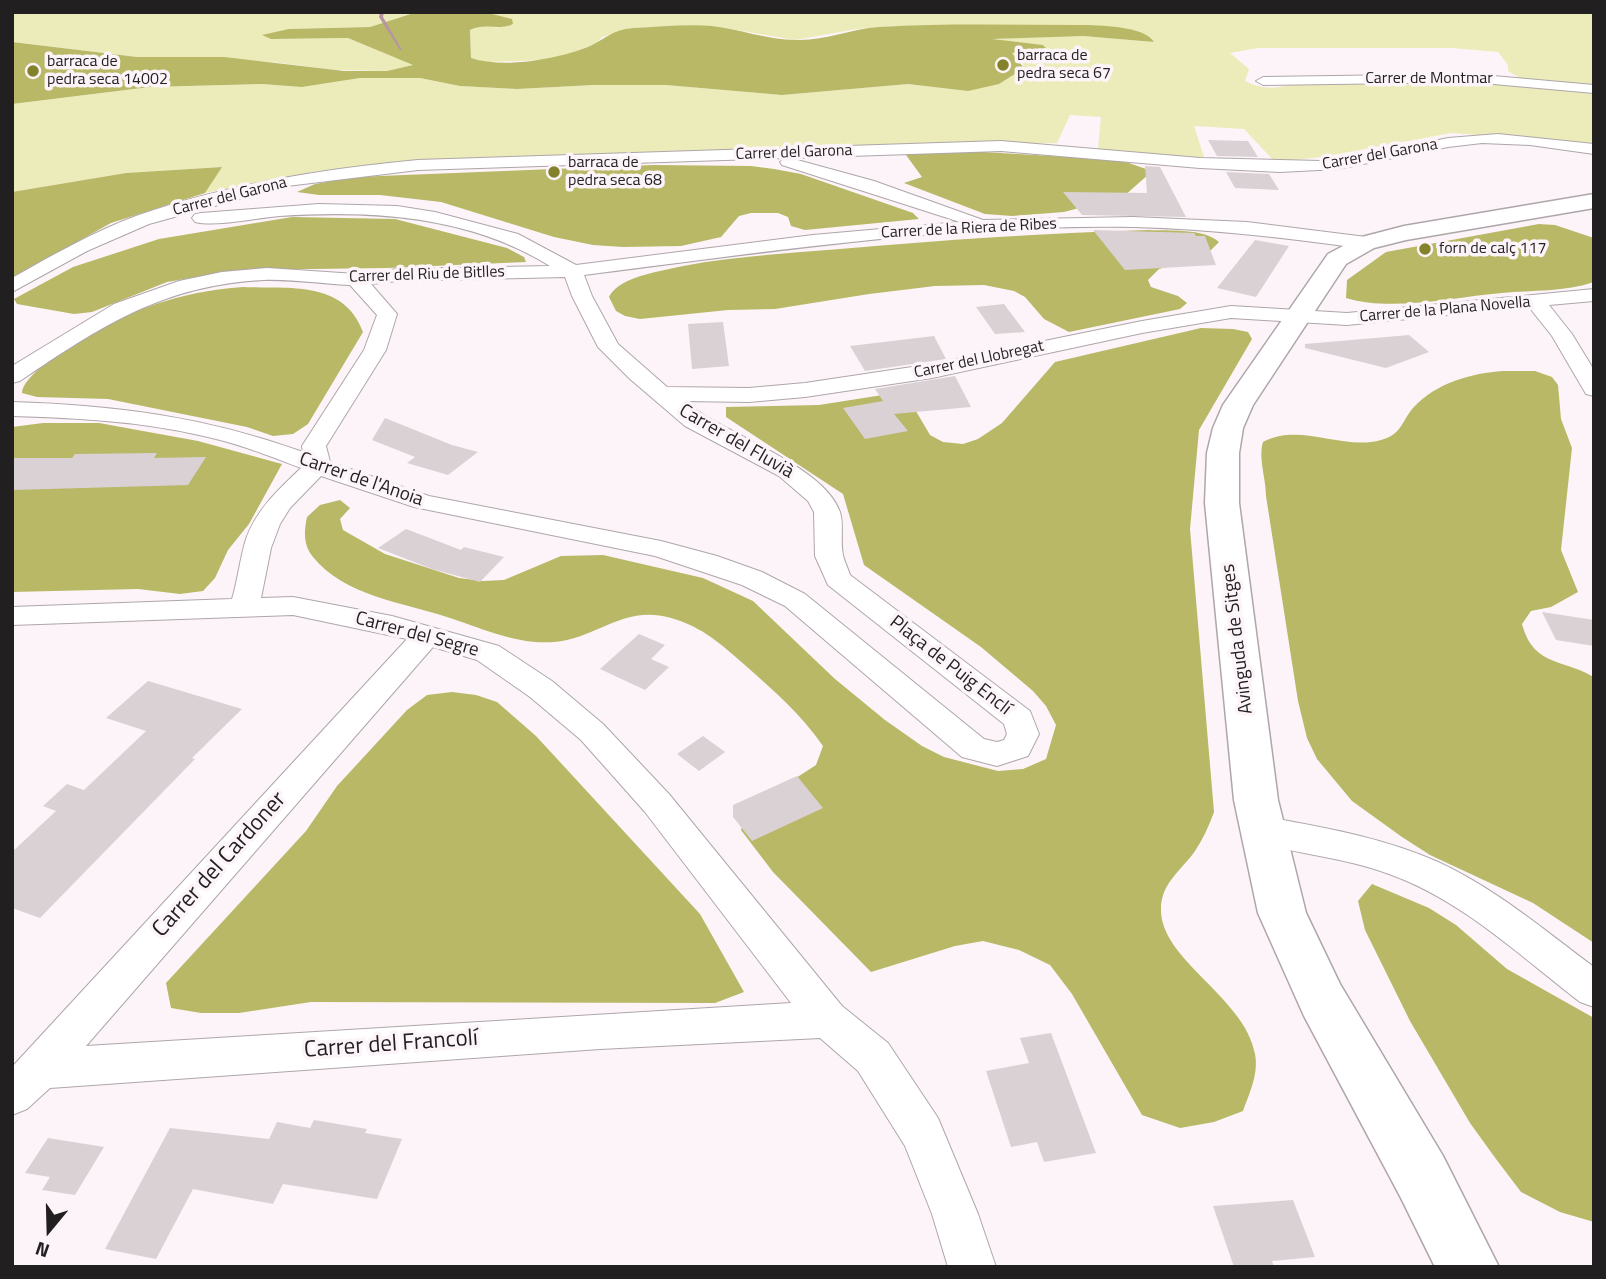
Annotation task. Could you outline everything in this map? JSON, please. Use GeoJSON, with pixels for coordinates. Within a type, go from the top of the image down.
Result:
{"type":"FeatureCollection","features":[{"type":"Feature","properties":{"kind":"street","name":"Carrer de Montmar"},"geometry":{"type":"LineString","coordinates":[[1264,81],[1471,78],[1594,89]]}},
{"type":"Feature","properties":{"kind":"street","name":"Carrer del Garona"},"geometry":{"type":"LineString","coordinates":[[12,286],[80,247],[143,220],[287,181],[418,165],[1001,146],[1060,149],[1212,165],[1280,167],[1323,166],[1469,140],[1542,142],[1594,149]]}},
{"type":"Feature","properties":{"kind":"street"},"geometry":{"type":"LineString","coordinates":[[752,155],[868,184],[985,225]]}},
{"type":"Feature","properties":{"kind":"street","name":"Avinguda de Sitges"},"geometry":{"type":"LineString","coordinates":[[1468,1267],[1422,1177],[1322,1000],[1282,913],[1261,830],[1222,503],[1223,453],[1228,428],[1238,405],[1337,259],[1366,243],[1470,220],[1594,201]]}},
{"type":"Feature","properties":{"kind":"street"},"geometry":{"type":"LineString","coordinates":[[80,247],[195,218],[278,210],[352,207],[441,216],[476,225],[515,239],[573,271]]}},
{"type":"Feature","properties":{"kind":"street","name":"Carrer de la Riera de Ribes"},"geometry":{"type":"LineString","coordinates":[[573,271],[813,241],[985,225],[1133,222],[1234,226],[1366,243]]}},
{"type":"Feature","properties":{"kind":"street","name":"Carrer del Riu de Bitlles"},"geometry":{"type":"LineString","coordinates":[[12,376],[121,308],[186,285],[222,278],[267,274],[356,280],[398,275],[573,271]]}},
{"type":"Feature","properties":{"kind":"street","name":"Carrer del Fluvià"},"geometry":{"type":"LineString","coordinates":[[573,271],[582,296],[608,347],[693,421],[788,471],[818,497],[827,512],[829,556],[838,579]]}},
{"type":"Feature","properties":{"kind":"street"},"geometry":{"type":"LineString","coordinates":[[244,607],[251,587],[257,547],[268,518],[317,465],[314,446],[375,350],[387,314],[356,280]]}},
{"type":"Feature","properties":{"kind":"street","name":"Carrer de la Plana Novella"},"geometry":{"type":"LineString","coordinates":[[1296,317],[1347,319],[1594,295]]}},
{"type":"Feature","properties":{"kind":"street"},"geometry":{"type":"LineString","coordinates":[[1535,301],[1561,334],[1594,389]]}},
{"type":"Feature","properties":{"kind":"street","name":"Carrer del Llobregat"},"geometry":{"type":"LineString","coordinates":[[661,394],[749,395],[805,390],[932,372],[1129,329],[1231,312],[1296,317]]}},
{"type":"Feature","properties":{"kind":"street","name":"Carrer de l'Anoia"},"geometry":{"type":"LineString","coordinates":[[12,409],[77,411],[221,433],[422,502],[554,527],[708,563],[771,586],[795,600]]}},
{"type":"Feature","properties":{"kind":"street"},"geometry":{"type":"LineString","coordinates":[[795,600],[838,579]]}},
{"type":"Feature","properties":{"kind":"street","name":"Plaça de Puig Enclí"},"geometry":{"type":"LineString","coordinates":[[795,600],[974,749],[997,754],[1016,748],[1023,734],[1018,719],[838,579]]}},
{"type":"Feature","properties":{"kind":"street","name":"Carrer del Segre"},"geometry":{"type":"LineString","coordinates":[[12,615],[293,606],[392,625],[488,653],[541,689],[592,732],[657,803],[828,1020],[873,1057],[922,1133],[955,1214],[972,1267]]}},
{"type":"Feature","properties":{"kind":"street","name":"Carrer del Cardoner"},"geometry":{"type":"LineString","coordinates":[[26,1082],[428,634]]}},
{"type":"Feature","properties":{"kind":"street"},"geometry":{"type":"LineString","coordinates":[[1261,830],[1327,843],[1399,862],[1446,883],[1594,990]]}},
{"type":"Feature","properties":{"kind":"street","name":"Carrer del Francolí"},"geometry":{"type":"LineString","coordinates":[[26,1082],[600,1031],[828,1020]]}},
{"type":"Feature","properties":{"kind":"green space"},"geometry":{"type":"Polygon","coordinates":[[[12,12],[417,12],[370,27],[289,29],[271,39],[348,38],[414,65],[387,71],[334,70],[273,62],[137,57],[12,42],[12,12]]]}},
{"type":"Feature","properties":{"kind":"green space"},"geometry":{"type":"Polygon","coordinates":[[[484,12],[1594,12],[1594,86],[1521,79],[1508,71],[1508,65],[1498,52],[1452,48],[1258,48],[1230,53],[1249,69],[1245,81],[1263,87],[1275,88],[1293,83],[1480,80],[1594,94],[1594,143],[1451,133],[1322,157],[1275,162],[1244,129],[1194,126],[1205,160],[1098,149],[1101,117],[1070,115],[1057,143],[435,161],[317,171],[205,193],[221,167],[126,173],[12,192],[12,104],[150,87],[262,84],[302,87],[360,78],[420,78],[460,86],[517,89],[666,85],[782,95],[908,84],[968,91],[1024,65],[1011,53],[1046,47],[989,40],[1083,36],[1154,42],[1145,35],[1106,26],[895,26],[857,29],[795,40],[713,26],[694,26],[630,28],[602,37],[596,43],[565,56],[548,60],[484,62],[471,58],[470,30],[481,25],[498,28],[495,17],[484,12]]]}},
{"type":"Feature","properties":{"kind":"shaded area"},"geometry":{"type":"Polygon","coordinates":[[[417,12],[484,12],[512,19],[513,24],[508,26],[470,30],[471,58],[499,63],[563,55],[626,29],[683,25],[712,26],[796,40],[817,39],[869,28],[904,26],[1098,25],[1141,33],[1154,42],[1083,36],[992,39],[1043,45],[1046,48],[1012,53],[1024,68],[999,84],[968,91],[908,84],[782,95],[666,85],[517,89],[460,86],[420,78],[360,78],[302,87],[262,84],[150,87],[12,104],[12,42],[137,57],[224,57],[344,71],[387,71],[413,65],[348,38],[271,39],[262,35],[289,29],[370,27],[417,12]]]}},
{"type":"Feature","properties":{"kind":"shaded area"},"geometry":{"type":"Polygon","coordinates":[[[949,150],[1120,160],[1149,170],[1149,174],[1124,196],[1064,212],[1012,216],[985,214],[904,183],[922,177],[906,155],[949,150]]]}},
{"type":"Feature","properties":{"kind":"shaded area"},"geometry":{"type":"Polygon","coordinates":[[[653,165],[751,166],[801,174],[913,213],[919,219],[805,230],[791,226],[788,217],[778,213],[751,213],[739,216],[721,237],[681,246],[623,247],[593,245],[554,237],[441,202],[380,195],[319,195],[297,192],[315,184],[355,177],[653,165]]]}},
{"type":"Feature","properties":{"kind":"shaded area"},"geometry":{"type":"Polygon","coordinates":[[[222,167],[205,193],[111,223],[12,278],[12,192],[126,173],[222,167]]]}},
{"type":"Feature","properties":{"kind":"shaded area"},"geometry":{"type":"Polygon","coordinates":[[[292,217],[395,219],[507,248],[524,257],[526,262],[387,268],[237,270],[167,282],[92,312],[74,314],[17,304],[14,299],[73,267],[159,239],[292,217]]]}},
{"type":"Feature","properties":{"kind":"shaded area"},"geometry":{"type":"Polygon","coordinates":[[[1539,224],[1555,225],[1594,238],[1594,282],[1560,289],[1403,304],[1346,298],[1347,280],[1386,252],[1539,224]]]}},
{"type":"Feature","properties":{"kind":"shaded area"},"geometry":{"type":"Polygon","coordinates":[[[1149,230],[1195,232],[1219,242],[1205,256],[1159,269],[1148,280],[1151,287],[1178,296],[1187,303],[1180,309],[1069,332],[1044,319],[1025,297],[1014,291],[984,285],[935,286],[775,309],[728,310],[640,319],[616,311],[609,297],[624,283],[639,277],[682,266],[727,259],[956,240],[1149,230]]]}},
{"type":"Feature","properties":{"kind":"shaded area"},"geometry":{"type":"Polygon","coordinates":[[[243,287],[296,288],[329,295],[343,303],[354,315],[363,332],[308,424],[293,434],[273,436],[247,427],[108,399],[37,397],[22,393],[27,382],[39,369],[100,329],[175,298],[243,287]]]}},
{"type":"Feature","properties":{"kind":"shaded area"},"geometry":{"type":"Polygon","coordinates":[[[1201,328],[1248,332],[1252,339],[1199,430],[1190,529],[1214,812],[1198,846],[1168,884],[1161,909],[1164,928],[1174,945],[1236,1014],[1248,1033],[1255,1054],[1255,1076],[1243,1111],[1214,1122],[1180,1128],[1142,1115],[1072,994],[1050,965],[1019,950],[983,941],[955,946],[871,972],[773,872],[741,830],[748,809],[816,765],[823,746],[777,694],[712,638],[671,618],[639,615],[584,635],[554,642],[513,638],[357,589],[326,570],[313,557],[306,543],[307,517],[320,505],[340,500],[350,508],[340,519],[343,530],[385,554],[459,578],[504,580],[561,556],[603,555],[703,578],[753,601],[835,679],[922,746],[944,757],[998,771],[1023,769],[1046,759],[1056,725],[1046,706],[1033,691],[981,647],[864,565],[843,494],[726,417],[726,407],[819,405],[889,394],[913,406],[930,435],[943,442],[963,444],[978,439],[1002,423],[1055,362],[1201,328]]]}},
{"type":"Feature","properties":{"kind":"shaded area"},"geometry":{"type":"Polygon","coordinates":[[[1503,371],[1535,371],[1552,377],[1558,385],[1561,419],[1572,448],[1561,550],[1578,592],[1551,607],[1531,611],[1522,624],[1527,638],[1541,654],[1594,677],[1594,943],[1533,903],[1430,855],[1352,801],[1317,759],[1307,738],[1298,701],[1266,496],[1261,455],[1263,442],[1292,435],[1351,442],[1381,440],[1398,431],[1414,407],[1433,392],[1467,377],[1503,371]]]}},
{"type":"Feature","properties":{"kind":"shaded area"},"geometry":{"type":"Polygon","coordinates":[[[43,423],[99,423],[198,441],[282,464],[249,524],[228,550],[215,578],[203,591],[180,594],[138,589],[12,592],[12,427],[43,423]]]}},
{"type":"Feature","properties":{"kind":"shaded area"},"geometry":{"type":"Polygon","coordinates":[[[452,692],[476,695],[497,702],[536,736],[700,914],[744,992],[715,1003],[311,1002],[239,1013],[201,1013],[171,1008],[166,983],[306,831],[337,786],[407,710],[427,695],[452,692]]]}},
{"type":"Feature","properties":{"kind":"shaded area"},"geometry":{"type":"Polygon","coordinates":[[[1372,884],[1429,908],[1456,925],[1507,969],[1594,1018],[1594,1222],[1560,1212],[1521,1192],[1470,1123],[1410,1021],[1365,930],[1358,901],[1372,884]]]}},
{"type":"Feature","properties":{"kind":"building"},"geometry":{"type":"Polygon","coordinates":[[[1208,140],[1248,141],[1258,157],[1217,156],[1208,140]]]}},
{"type":"Feature","properties":{"kind":"building"},"geometry":{"type":"Polygon","coordinates":[[[1145,166],[1160,167],[1186,217],[1082,215],[1063,192],[1147,193],[1145,166]]]}},
{"type":"Feature","properties":{"kind":"building"},"geometry":{"type":"Polygon","coordinates":[[[1226,172],[1269,174],[1279,190],[1235,188],[1226,172]]]}},
{"type":"Feature","properties":{"kind":"building"},"geometry":{"type":"Polygon","coordinates":[[[1093,230],[1194,233],[1196,236],[1205,236],[1216,265],[1125,270],[1093,230]]]}},
{"type":"Feature","properties":{"kind":"building"},"geometry":{"type":"Polygon","coordinates":[[[1255,240],[1289,246],[1256,297],[1217,288],[1255,240]]]}},
{"type":"Feature","properties":{"kind":"building"},"geometry":{"type":"Polygon","coordinates":[[[1004,304],[1025,332],[995,334],[976,307],[1004,304]]]}},
{"type":"Feature","properties":{"kind":"building"},"geometry":{"type":"Polygon","coordinates":[[[723,322],[729,366],[692,369],[688,324],[723,322]]]}},
{"type":"Feature","properties":{"kind":"building"},"geometry":{"type":"Polygon","coordinates":[[[1409,335],[1429,352],[1386,368],[1305,348],[1305,344],[1409,335]]]}},
{"type":"Feature","properties":{"kind":"building"},"geometry":{"type":"Polygon","coordinates":[[[934,336],[946,359],[865,371],[850,346],[934,336]]]}},
{"type":"Feature","properties":{"kind":"building"},"geometry":{"type":"Polygon","coordinates":[[[955,376],[971,407],[894,414],[908,431],[865,439],[843,408],[883,401],[875,389],[955,376]]]}},
{"type":"Feature","properties":{"kind":"building"},"geometry":{"type":"Polygon","coordinates":[[[385,418],[452,445],[478,452],[448,475],[407,463],[415,457],[372,440],[385,418]]]}},
{"type":"Feature","properties":{"kind":"building"},"geometry":{"type":"Polygon","coordinates":[[[157,453],[154,458],[206,457],[188,485],[12,490],[12,458],[157,453]]]}},
{"type":"Feature","properties":{"kind":"building"},"geometry":{"type":"Polygon","coordinates":[[[406,529],[461,550],[464,547],[504,557],[480,582],[432,569],[378,548],[406,529]]]}},
{"type":"Feature","properties":{"kind":"building"},"geometry":{"type":"Polygon","coordinates":[[[1542,612],[1594,620],[1594,646],[1556,640],[1542,612]]]}},
{"type":"Feature","properties":{"kind":"building"},"geometry":{"type":"Polygon","coordinates":[[[639,634],[665,645],[651,659],[669,667],[645,690],[600,669],[639,634]]]}},
{"type":"Feature","properties":{"kind":"building"},"geometry":{"type":"Polygon","coordinates":[[[148,681],[242,709],[40,918],[12,908],[12,852],[56,811],[43,806],[67,784],[84,790],[146,731],[106,718],[148,681]]]}},
{"type":"Feature","properties":{"kind":"building"},"geometry":{"type":"Polygon","coordinates":[[[703,736],[725,752],[699,771],[677,754],[703,736]]]}},
{"type":"Feature","properties":{"kind":"building"},"geometry":{"type":"Polygon","coordinates":[[[797,776],[823,808],[752,841],[733,817],[733,805],[797,776]]]}},
{"type":"Feature","properties":{"kind":"building"},"geometry":{"type":"Polygon","coordinates":[[[1051,1033],[1096,1153],[1044,1162],[1037,1142],[1011,1147],[986,1071],[1029,1063],[1020,1038],[1051,1033]]]}},
{"type":"Feature","properties":{"kind":"building"},"geometry":{"type":"Polygon","coordinates":[[[314,1120],[367,1129],[365,1133],[402,1139],[377,1199],[283,1184],[273,1204],[193,1189],[156,1259],[105,1249],[170,1128],[269,1139],[277,1122],[310,1128],[314,1120]]]}},
{"type":"Feature","properties":{"kind":"building"},"geometry":{"type":"Polygon","coordinates":[[[48,1138],[104,1147],[75,1195],[42,1190],[50,1177],[25,1173],[48,1138]]]}},
{"type":"Feature","properties":{"kind":"building"},"geometry":{"type":"Polygon","coordinates":[[[1293,1200],[1315,1257],[1272,1261],[1274,1267],[1234,1267],[1213,1206],[1293,1200]]]}},
{"type":"Feature","properties":{"kind":"waterway"},"geometry":{"type":"LineString","coordinates":[[382,12],[381,17],[401,49]]}},
{"type":"Feature","properties":{"kind":"place","name":"barraca de pedra seca 67"},"geometry":{"type":"Point","coordinates":[1003,65]}},
{"type":"Feature","properties":{"kind":"place","name":"barraca de pedra seca 14002"},"geometry":{"type":"Point","coordinates":[33,71]}},
{"type":"Feature","properties":{"kind":"place","name":"barraca de pedra seca 68"},"geometry":{"type":"Point","coordinates":[554,172]}},
{"type":"Feature","properties":{"kind":"place","name":"forn de calç 117"},"geometry":{"type":"Point","coordinates":[1425,249]}}]}
